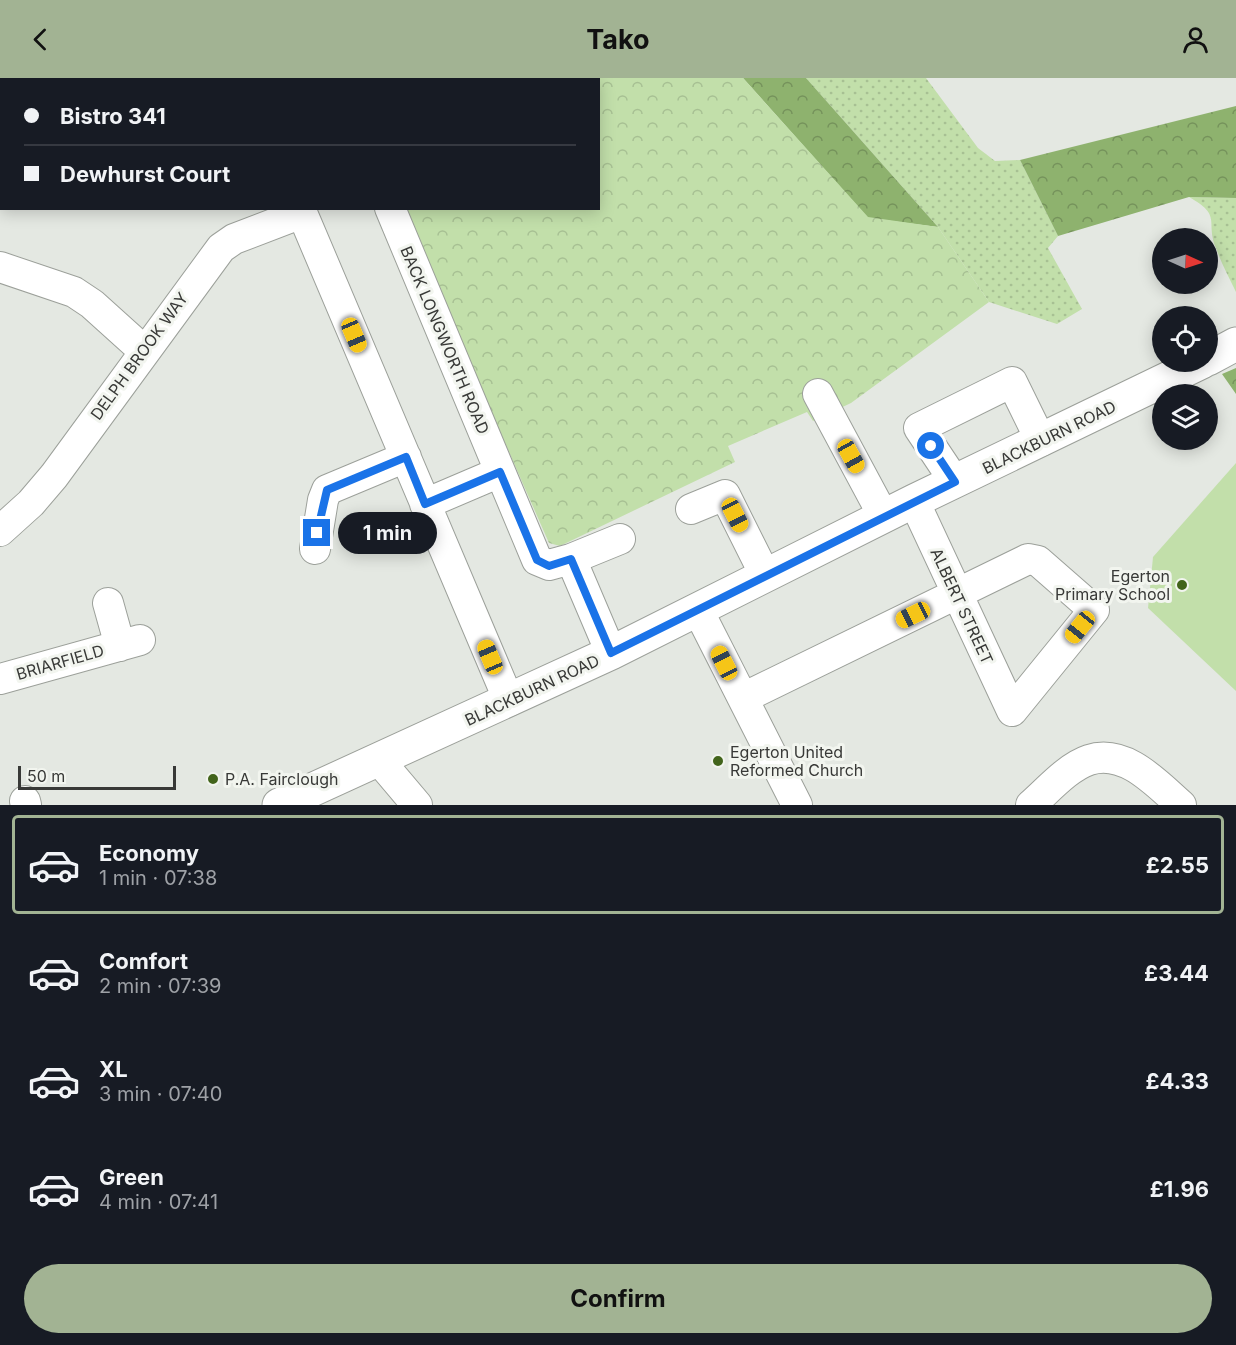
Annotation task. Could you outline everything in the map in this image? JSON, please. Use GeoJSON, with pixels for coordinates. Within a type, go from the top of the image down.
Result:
{"type":"FeatureCollection","features":[{"type":"Feature","properties":{"kind":"highway"},"geometry":{"type":"LineString","coordinates":[[1218,354],[1236,345]]}},
{"type":"Feature","properties":{"kind":"highway","name":"BLACKBURN ROAD"},"geometry":{"type":"LineString","coordinates":[[296,802],[380,760],[611,653],[914,501],[1182,372]]}},
{"type":"Feature","properties":{"kind":"street","name":"BACK LONGWORTH ROAD"},"geometry":{"type":"LineString","coordinates":[[391,210],[537,560],[560,562],[611,653]]}},
{"type":"Feature","properties":{"kind":"street"},"geometry":{"type":"LineString","coordinates":[[301,211],[509,701]]}},
{"type":"Feature","properties":{"kind":"street","name":"DELPH BROOK WAY"},"geometry":{"type":"LineString","coordinates":[[0,531],[31,503],[54,476],[144,350],[221,248],[234,239],[301,211]]}},
{"type":"Feature","properties":{"kind":"street"},"geometry":{"type":"LineString","coordinates":[[0,267],[74,292],[92,304],[144,350]]}},
{"type":"Feature","properties":{"kind":"street"},"geometry":{"type":"LineString","coordinates":[[955,482],[919,428],[1012,382],[1041,441]]}},
{"type":"Feature","properties":{"kind":"street"},"geometry":{"type":"LineString","coordinates":[[818,394],[884,516]]}},
{"type":"Feature","properties":{"kind":"street"},"geometry":{"type":"LineString","coordinates":[[315,549],[323,500],[327,490],[406,457]]}},
{"type":"Feature","properties":{"kind":"street"},"geometry":{"type":"LineString","coordinates":[[425,504],[500,472]]}},
{"type":"Feature","properties":{"kind":"street"},"geometry":{"type":"LineString","coordinates":[[691,509],[725,495],[765,575]]}},
{"type":"Feature","properties":{"kind":"street","name":"ALBERT STREET"},"geometry":{"type":"LineString","coordinates":[[914,501],[956,594],[1012,711],[1094,610],[1038,561],[1028,559],[956,594]]}},
{"type":"Feature","properties":{"kind":"street"},"geometry":{"type":"LineString","coordinates":[[560,562],[620,539]]}},
{"type":"Feature","properties":{"kind":"street"},"geometry":{"type":"LineString","coordinates":[[742,698],[956,594]]}},
{"type":"Feature","properties":{"kind":"street","name":"BRIARFIELD"},"geometry":{"type":"LineString","coordinates":[[0,679],[130,643],[108,603]]}},
{"type":"Feature","properties":{"kind":"street"},"geometry":{"type":"LineString","coordinates":[[698,610],[797,805]]}},
{"type":"Feature","properties":{"kind":"street"},"geometry":{"type":"LineString","coordinates":[[1031,805],[1072,770],[1090,760],[1109,758],[1129,764],[1180,805]]}},
{"type":"Feature","properties":{"kind":"street"},"geometry":{"type":"LineString","coordinates":[[380,760],[417,805]]}},
{"type":"Feature","properties":{"kind":"green space"},"geometry":{"type":"Polygon","coordinates":[[[600,78],[743,78],[868,217],[938,227],[989,302],[851,403],[813,421],[807,412],[728,446],[735,462],[560,546],[549,543],[402,210],[600,210],[600,78]]]}},
{"type":"Feature","properties":{"kind":"green space"},"geometry":{"type":"Polygon","coordinates":[[[743,78],[806,78],[938,227],[868,218],[743,78]]]}},
{"type":"Feature","properties":{"kind":"green space"},"geometry":{"type":"Polygon","coordinates":[[[806,78],[926,78],[978,148],[995,161],[1020,160],[1058,236],[1048,248],[1082,309],[1057,324],[989,302],[938,227],[806,78]]]}},
{"type":"Feature","properties":{"kind":"green space"},"geometry":{"type":"Polygon","coordinates":[[[1236,106],[1236,198],[1189,197],[1058,236],[1020,160],[1236,106]]]}},
{"type":"Feature","properties":{"kind":"green space"},"geometry":{"type":"Polygon","coordinates":[[[1189,197],[1236,198],[1236,292],[1218,253],[1218,228],[1212,228],[1210,214],[1189,197]]]}},
{"type":"Feature","properties":{"kind":"green space"},"geometry":{"type":"Polygon","coordinates":[[[1236,368],[1236,394],[1222,374],[1236,368]]]}},
{"type":"Feature","properties":{"kind":"green space","name":"Egerton Primary School"},"geometry":{"type":"Polygon","coordinates":[[[1236,463],[1236,691],[1148,608],[1153,557],[1236,463]]]}},
{"type":"Feature","properties":{"kind":"place","name":"Egerton Primary School"},"geometry":{"type":"Point","coordinates":[1182,585]}},
{"type":"Feature","properties":{"kind":"place","name":"Egerton United Reformed Church"},"geometry":{"type":"Point","coordinates":[718,761]}},
{"type":"Feature","properties":{"kind":"place","name":"P.A. Fairclough"},"geometry":{"type":"Point","coordinates":[213,779]}},
{"type":"Feature","properties":{"kind":"route"},"geometry":{"type":"LineString","coordinates":[[317,533],[327,490],[406,457],[425,504],[500,472],[537,560],[542,565],[549,566],[571,559],[611,653],[955,482],[931,446]]}}]}
